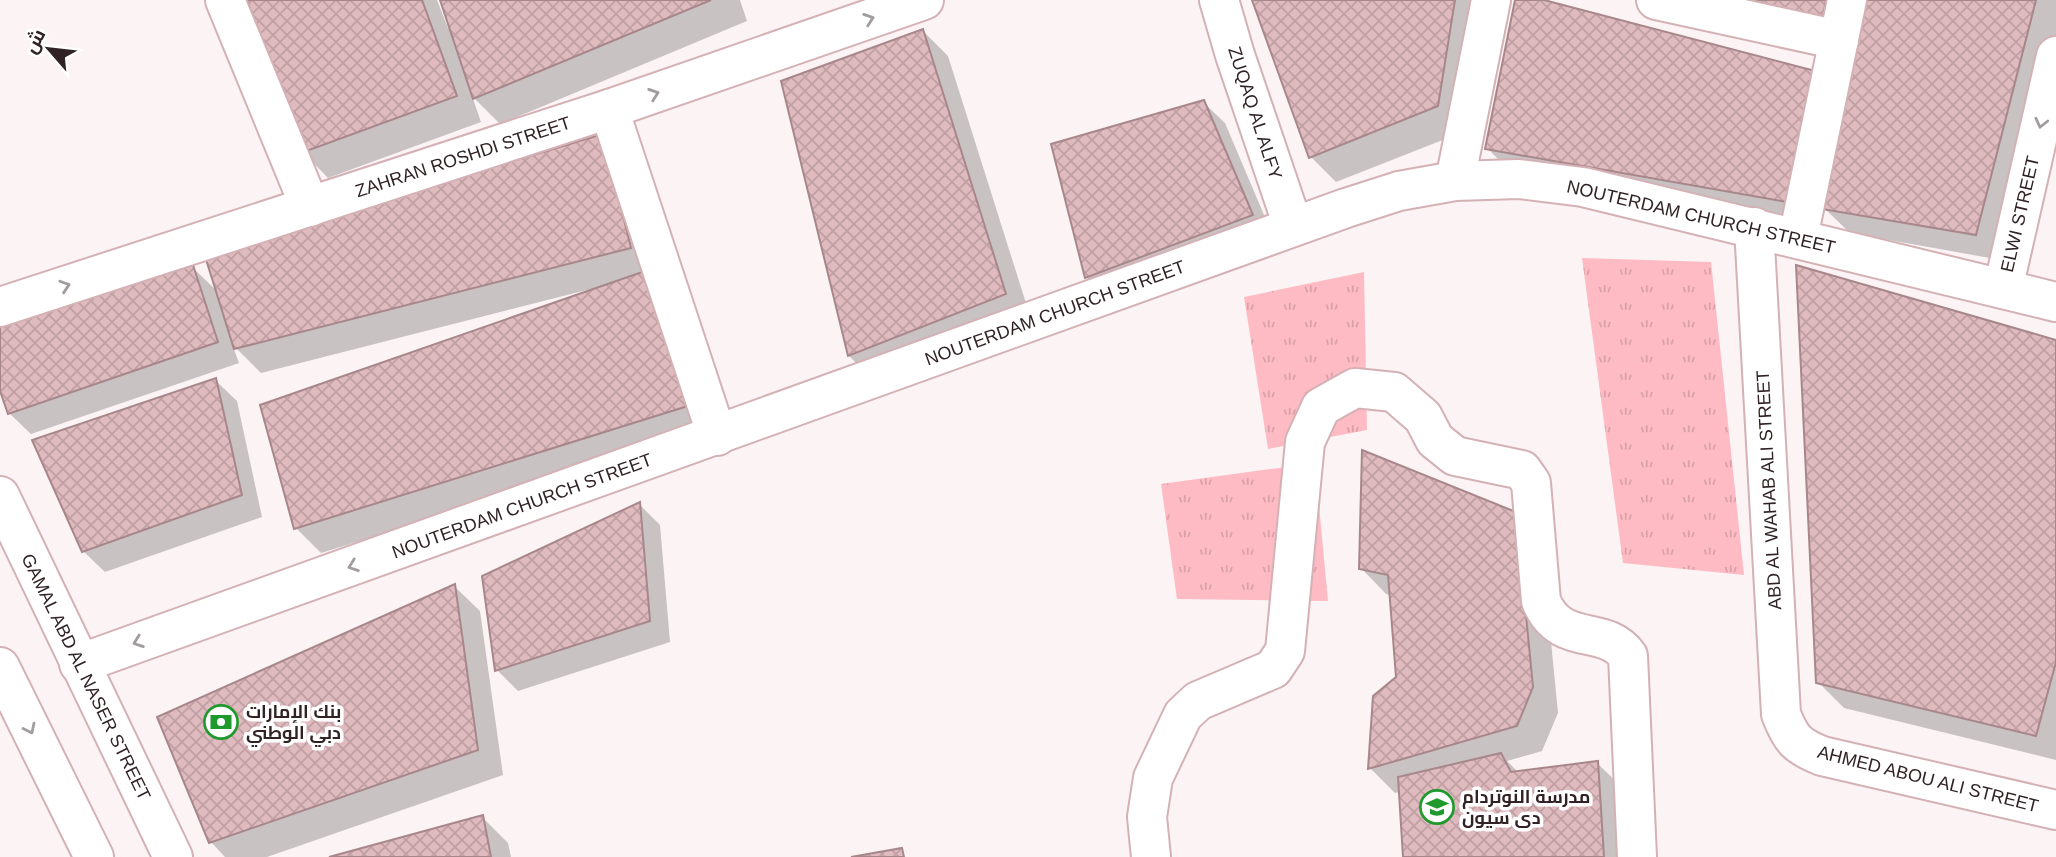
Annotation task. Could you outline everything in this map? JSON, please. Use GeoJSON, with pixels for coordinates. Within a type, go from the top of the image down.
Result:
{"type":"FeatureCollection","features":[{"type":"Feature","properties":{"kind":"street"},"geometry":{"type":"LineString","coordinates":[[225,0],[310,207]]}},
{"type":"Feature","properties":{"kind":"street","name":"ZAHRAN ROSHDI STREET"},"geometry":{"type":"LineString","coordinates":[[0,307],[609,109],[923,0]]}},
{"type":"Feature","properties":{"kind":"street","name":"ZUQAQ AL ALFY"},"geometry":{"type":"LineString","coordinates":[[1219,0],[1293,226]]}},
{"type":"Feature","properties":{"kind":"street"},"geometry":{"type":"LineString","coordinates":[[1455,181],[1490,0]]}},
{"type":"Feature","properties":{"kind":"street"},"geometry":{"type":"LineString","coordinates":[[1656,0],[1839,40]]}},
{"type":"Feature","properties":{"kind":"street"},"geometry":{"type":"LineString","coordinates":[[1798,239],[1847,0]]}},
{"type":"Feature","properties":{"kind":"street","name":"ELWI STREET"},"geometry":{"type":"LineString","coordinates":[[2003,289],[2056,57]]}},
{"type":"Feature","properties":{"kind":"street"},"geometry":{"type":"LineString","coordinates":[[609,109],[717,436]]}},
{"type":"Feature","properties":{"kind":"street","name":"NOUTERDAM CHURCH STREET"},"geometry":{"type":"LineString","coordinates":[[79,664],[1293,226],[1399,191],[1455,181],[1519,179],[1583,187],[2056,302]]}},
{"type":"Feature","properties":{"kind":"street","name":"ABD AL WAHAB ALI STREET"},"geometry":{"type":"LineString","coordinates":[[1754,227],[1781,714],[1788,732],[1800,747]]}},
{"type":"Feature","properties":{"kind":"street"},"geometry":{"type":"LineString","coordinates":[[1151,857],[1147,817],[1153,778],[1183,715],[1198,701],[1273,669],[1285,651],[1305,442],[1321,407],[1355,388],[1394,392],[1423,418],[1435,440],[1455,456],[1522,470],[1531,484],[1541,601],[1546,615],[1571,632],[1614,642],[1628,656],[1637,857]]}},
{"type":"Feature","properties":{"kind":"street","name":"GAMAL ABD AL NASER STREET"},"geometry":{"type":"LineString","coordinates":[[0,496],[173,857]]}},
{"type":"Feature","properties":{"kind":"street"},"geometry":{"type":"LineString","coordinates":[[0,669],[93,857]]}},
{"type":"Feature","properties":{"kind":"street","name":"AHMED ABOU ALI STREET"},"geometry":{"type":"LineString","coordinates":[[1800,747],[1822,756],[2056,810]]}},
{"type":"Feature","properties":{"kind":"green space"},"geometry":{"type":"Polygon","coordinates":[[[1582,258],[1711,262],[1744,575],[1623,563],[1582,258]]]}},
{"type":"Feature","properties":{"kind":"green space"},"geometry":{"type":"Polygon","coordinates":[[[1364,272],[1367,430],[1268,449],[1244,297],[1364,272]]]}},
{"type":"Feature","properties":{"kind":"green space"},"geometry":{"type":"Polygon","coordinates":[[[1315,463],[1328,601],[1177,599],[1161,484],[1315,463]]]}},
{"type":"Feature","properties":{"kind":"building"},"geometry":{"type":"Polygon","coordinates":[[[247,0],[422,0],[457,96],[301,153],[247,0]]]}},
{"type":"Feature","properties":{"kind":"building"},"geometry":{"type":"Polygon","coordinates":[[[440,0],[711,0],[473,99],[440,0]]]}},
{"type":"Feature","properties":{"kind":"building"},"geometry":{"type":"Polygon","coordinates":[[[1252,0],[1455,0],[1438,106],[1309,158],[1252,0]]]}},
{"type":"Feature","properties":{"kind":"building"},"geometry":{"type":"Polygon","coordinates":[[[1515,0],[1544,0],[1819,72],[1787,202],[1485,149],[1515,0]]]}},
{"type":"Feature","properties":{"kind":"building"},"geometry":{"type":"Polygon","coordinates":[[[1744,0],[1826,0],[1823,17],[1744,0]]]}},
{"type":"Feature","properties":{"kind":"building"},"geometry":{"type":"Polygon","coordinates":[[[1866,0],[2036,0],[1976,235],[1822,209],[1866,0]]]}},
{"type":"Feature","properties":{"kind":"building"},"geometry":{"type":"Polygon","coordinates":[[[923,29],[1006,294],[848,356],[781,81],[923,29]]]}},
{"type":"Feature","properties":{"kind":"building"},"geometry":{"type":"Polygon","coordinates":[[[1204,100],[1253,215],[1085,278],[1051,144],[1204,100]]]}},
{"type":"Feature","properties":{"kind":"building"},"geometry":{"type":"Polygon","coordinates":[[[603,134],[631,248],[234,349],[204,253],[603,134]]]}},
{"type":"Feature","properties":{"kind":"building"},"geometry":{"type":"Polygon","coordinates":[[[193,265],[218,342],[8,414],[0,391],[0,324],[193,265]]]}},
{"type":"Feature","properties":{"kind":"building"},"geometry":{"type":"Polygon","coordinates":[[[1796,265],[2056,340],[2056,662],[2036,736],[1816,683],[1796,265]]]}},
{"type":"Feature","properties":{"kind":"building"},"geometry":{"type":"Polygon","coordinates":[[[645,271],[691,405],[294,529],[260,405],[645,271]]]}},
{"type":"Feature","properties":{"kind":"building"},"geometry":{"type":"Polygon","coordinates":[[[216,378],[242,495],[82,552],[32,440],[216,378]]]}},
{"type":"Feature","properties":{"kind":"building"},"geometry":{"type":"Polygon","coordinates":[[[1362,450],[1516,512],[1533,687],[1517,726],[1368,769],[1373,696],[1396,677],[1388,575],[1359,569],[1362,450]]]}},
{"type":"Feature","properties":{"kind":"building"},"geometry":{"type":"Polygon","coordinates":[[[640,502],[650,621],[495,671],[482,576],[640,502]]]}},
{"type":"Feature","properties":{"kind":"building"},"geometry":{"type":"Polygon","coordinates":[[[455,584],[478,750],[209,843],[157,717],[455,584]]]}},
{"type":"Feature","properties":{"kind":"building"},"geometry":{"type":"Polygon","coordinates":[[[1501,753],[1511,772],[1598,761],[1604,857],[1403,857],[1398,777],[1501,753]]]}},
{"type":"Feature","properties":{"kind":"building"},"geometry":{"type":"Polygon","coordinates":[[[483,815],[491,857],[329,857],[483,815]]]}},
{"type":"Feature","properties":{"kind":"building"},"geometry":{"type":"Polygon","coordinates":[[[902,848],[904,857],[851,857],[902,848]]]}},
{"type":"Feature","properties":{"kind":"place","name":"بنك الإمارات دبي الوطني"},"geometry":{"type":"Point","coordinates":[221,722]}},
{"type":"Feature","properties":{"kind":"place","name":"مدرسة النوتردام دى سيون"},"geometry":{"type":"Point","coordinates":[1437,807]}}]}
